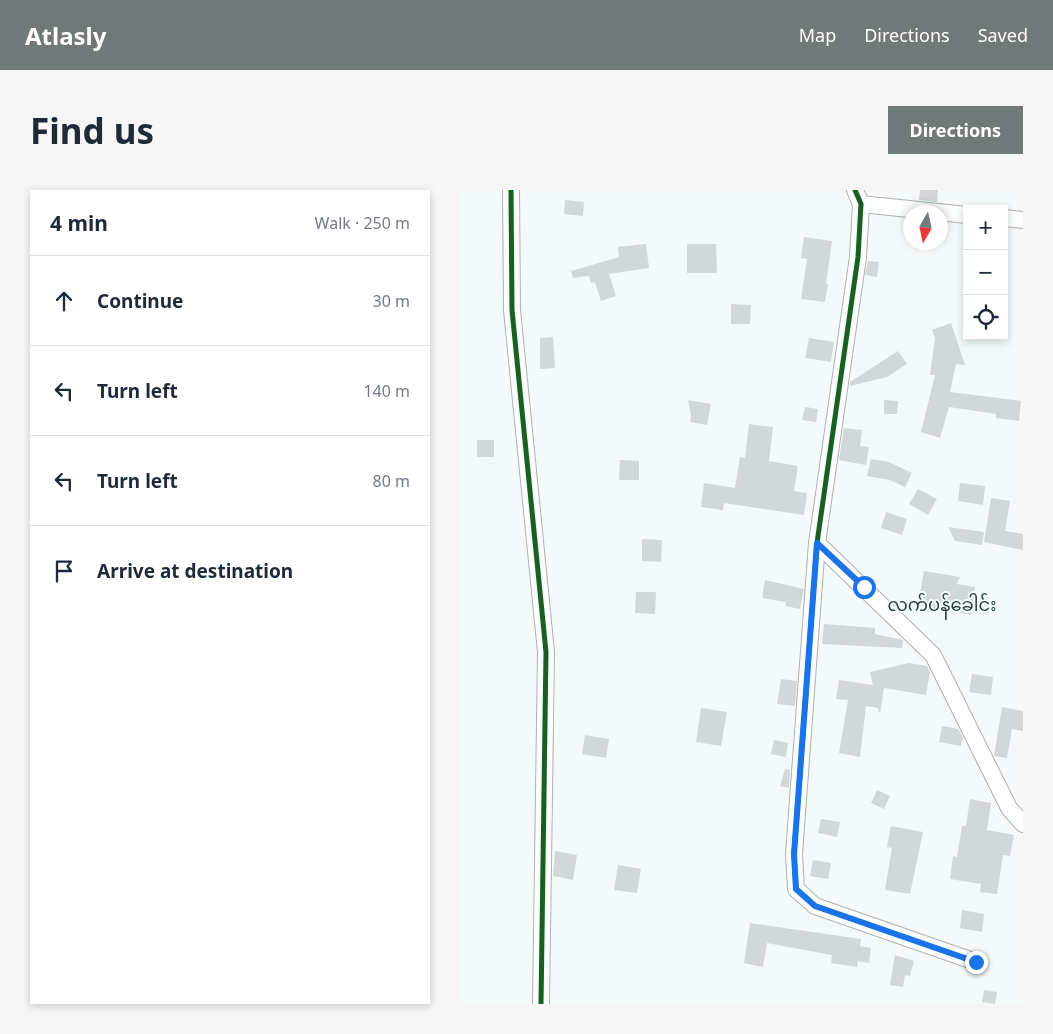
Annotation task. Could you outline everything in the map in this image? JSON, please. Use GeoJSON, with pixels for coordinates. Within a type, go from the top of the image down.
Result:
{"type":"FeatureCollection","features":[{"type":"Feature","properties":{"kind":"street"},"geometry":{"type":"LineString","coordinates":[[511,190],[512,310],[546,652],[541,1004]]}},
{"type":"Feature","properties":{"kind":"street"},"geometry":{"type":"LineString","coordinates":[[963,213],[858,197],[858,256],[817,543],[794,854],[796,889],[815,906],[976,962]]}},
{"type":"Feature","properties":{"kind":"street"},"geometry":{"type":"LineString","coordinates":[[1008,218],[1023,220]]}},
{"type":"Feature","properties":{"kind":"street"},"geometry":{"type":"LineString","coordinates":[[817,543],[933,655],[1009,808],[1023,824]]}},
{"type":"Feature","properties":{"kind":"building"},"geometry":{"type":"Polygon","coordinates":[[[920,190],[938,190],[937,202],[919,200],[920,190]]]}},
{"type":"Feature","properties":{"kind":"building"},"geometry":{"type":"Polygon","coordinates":[[[565,200],[584,202],[583,216],[564,214],[565,200]]]}},
{"type":"Feature","properties":{"kind":"building"},"geometry":{"type":"Polygon","coordinates":[[[804,237],[832,241],[825,302],[801,299],[807,259],[801,258],[804,237]]]}},
{"type":"Feature","properties":{"kind":"building"},"geometry":{"type":"Polygon","coordinates":[[[646,244],[649,268],[609,274],[616,296],[601,301],[595,282],[591,283],[589,276],[573,278],[571,271],[619,257],[618,247],[646,244]]]}},
{"type":"Feature","properties":{"kind":"building"},"geometry":{"type":"Polygon","coordinates":[[[687,244],[716,244],[717,273],[687,273],[687,244]]]}},
{"type":"Feature","properties":{"kind":"building"},"geometry":{"type":"Polygon","coordinates":[[[868,261],[879,262],[877,277],[865,275],[868,261]]]}},
{"type":"Feature","properties":{"kind":"building"},"geometry":{"type":"Polygon","coordinates":[[[731,304],[751,305],[750,324],[731,324],[731,304]]]}},
{"type":"Feature","properties":{"kind":"building"},"geometry":{"type":"Polygon","coordinates":[[[951,323],[965,365],[956,364],[950,392],[1021,401],[1019,421],[996,418],[996,414],[949,407],[940,438],[921,432],[935,375],[930,375],[935,338],[932,330],[951,323]]]}},
{"type":"Feature","properties":{"kind":"building"},"geometry":{"type":"Polygon","coordinates":[[[553,337],[555,368],[540,369],[540,338],[553,337]]]}},
{"type":"Feature","properties":{"kind":"building"},"geometry":{"type":"Polygon","coordinates":[[[809,338],[834,342],[831,362],[805,358],[809,338]]]}},
{"type":"Feature","properties":{"kind":"building"},"geometry":{"type":"Polygon","coordinates":[[[898,351],[907,364],[887,377],[850,386],[850,382],[898,351]]]}},
{"type":"Feature","properties":{"kind":"building"},"geometry":{"type":"Polygon","coordinates":[[[688,400],[711,404],[707,425],[690,422],[691,415],[688,400]]]}},
{"type":"Feature","properties":{"kind":"building"},"geometry":{"type":"Polygon","coordinates":[[[884,400],[898,401],[897,414],[884,414],[884,400]]]}},
{"type":"Feature","properties":{"kind":"building"},"geometry":{"type":"Polygon","coordinates":[[[805,407],[818,409],[816,422],[802,420],[805,407]]]}},
{"type":"Feature","properties":{"kind":"building"},"geometry":{"type":"Polygon","coordinates":[[[749,424],[773,427],[769,461],[798,466],[794,491],[807,493],[804,515],[724,503],[723,510],[701,507],[704,483],[735,488],[740,457],[745,458],[749,424]]]}},
{"type":"Feature","properties":{"kind":"building"},"geometry":{"type":"Polygon","coordinates":[[[844,428],[862,430],[860,446],[869,447],[866,465],[839,460],[844,428]]]}},
{"type":"Feature","properties":{"kind":"building"},"geometry":{"type":"Polygon","coordinates":[[[477,440],[494,440],[494,457],[477,457],[477,440]]]}},
{"type":"Feature","properties":{"kind":"building"},"geometry":{"type":"Polygon","coordinates":[[[871,459],[889,462],[912,473],[905,487],[890,480],[867,476],[871,459]]]}},
{"type":"Feature","properties":{"kind":"building"},"geometry":{"type":"Polygon","coordinates":[[[620,460],[639,461],[639,480],[619,480],[620,460]]]}},
{"type":"Feature","properties":{"kind":"building"},"geometry":{"type":"Polygon","coordinates":[[[960,483],[985,486],[983,505],[958,501],[960,483]]]}},
{"type":"Feature","properties":{"kind":"building"},"geometry":{"type":"Polygon","coordinates":[[[918,489],[937,499],[928,515],[909,504],[918,489]]]}},
{"type":"Feature","properties":{"kind":"building"},"geometry":{"type":"Polygon","coordinates":[[[991,498],[1010,501],[1005,531],[1023,534],[1023,550],[984,542],[991,498]]]}},
{"type":"Feature","properties":{"kind":"building"},"geometry":{"type":"Polygon","coordinates":[[[886,512],[907,519],[902,535],[881,528],[886,512]]]}},
{"type":"Feature","properties":{"kind":"building"},"geometry":{"type":"Polygon","coordinates":[[[948,527],[984,532],[982,545],[955,541],[948,527]]]}},
{"type":"Feature","properties":{"kind":"building"},"geometry":{"type":"Polygon","coordinates":[[[642,539],[662,540],[661,562],[642,561],[642,539]]]}},
{"type":"Feature","properties":{"kind":"building"},"geometry":{"type":"Polygon","coordinates":[[[924,571],[960,577],[957,584],[975,587],[971,615],[918,605],[924,571]]]}},
{"type":"Feature","properties":{"kind":"building"},"geometry":{"type":"Polygon","coordinates":[[[765,580],[804,589],[800,609],[785,606],[786,602],[762,598],[765,580]]]}},
{"type":"Feature","properties":{"kind":"building"},"geometry":{"type":"Polygon","coordinates":[[[636,592],[656,592],[655,614],[635,613],[636,592]]]}},
{"type":"Feature","properties":{"kind":"building"},"geometry":{"type":"Polygon","coordinates":[[[824,624],[875,628],[875,634],[903,640],[902,648],[822,644],[824,624]]]}},
{"type":"Feature","properties":{"kind":"building"},"geometry":{"type":"Polygon","coordinates":[[[909,663],[927,666],[930,672],[926,695],[884,688],[880,714],[878,708],[866,706],[860,757],[839,753],[848,700],[836,699],[839,680],[873,685],[870,672],[909,663]]]}},
{"type":"Feature","properties":{"kind":"building"},"geometry":{"type":"Polygon","coordinates":[[[972,674],[993,677],[991,695],[969,692],[972,674]]]}},
{"type":"Feature","properties":{"kind":"building"},"geometry":{"type":"Polygon","coordinates":[[[781,679],[797,681],[795,706],[777,704],[781,679]]]}},
{"type":"Feature","properties":{"kind":"building"},"geometry":{"type":"Polygon","coordinates":[[[1002,707],[1023,711],[1023,731],[1012,729],[1007,758],[994,756],[1002,707]]]}},
{"type":"Feature","properties":{"kind":"building"},"geometry":{"type":"Polygon","coordinates":[[[701,708],[727,712],[721,746],[696,742],[701,708]]]}},
{"type":"Feature","properties":{"kind":"building"},"geometry":{"type":"Polygon","coordinates":[[[942,726],[958,729],[963,737],[961,746],[939,742],[942,726]]]}},
{"type":"Feature","properties":{"kind":"building"},"geometry":{"type":"Polygon","coordinates":[[[585,735],[609,739],[606,758],[582,754],[585,735]]]}},
{"type":"Feature","properties":{"kind":"building"},"geometry":{"type":"Polygon","coordinates":[[[774,740],[788,743],[786,757],[771,754],[774,740]]]}},
{"type":"Feature","properties":{"kind":"building"},"geometry":{"type":"Polygon","coordinates":[[[785,769],[790,770],[789,788],[780,786],[785,769]]]}},
{"type":"Feature","properties":{"kind":"building"},"geometry":{"type":"Polygon","coordinates":[[[877,790],[890,796],[884,809],[871,803],[877,790]]]}},
{"type":"Feature","properties":{"kind":"building"},"geometry":{"type":"Polygon","coordinates":[[[970,799],[991,803],[987,830],[1014,835],[1010,856],[1003,855],[997,894],[980,892],[981,884],[950,879],[953,856],[957,857],[962,826],[966,826],[970,799]]]}},
{"type":"Feature","properties":{"kind":"building"},"geometry":{"type":"Polygon","coordinates":[[[821,819],[840,822],[837,837],[818,833],[821,819]]]}},
{"type":"Feature","properties":{"kind":"building"},"geometry":{"type":"Polygon","coordinates":[[[891,826],[923,832],[910,894],[885,890],[892,848],[887,847],[891,826]]]}},
{"type":"Feature","properties":{"kind":"building"},"geometry":{"type":"Polygon","coordinates":[[[555,851],[577,855],[573,880],[553,876],[555,851]]]}},
{"type":"Feature","properties":{"kind":"building"},"geometry":{"type":"Polygon","coordinates":[[[813,860],[831,863],[828,879],[810,876],[813,860]]]}},
{"type":"Feature","properties":{"kind":"building"},"geometry":{"type":"Polygon","coordinates":[[[618,865],[641,869],[637,893],[614,890],[618,865]]]}},
{"type":"Feature","properties":{"kind":"building"},"geometry":{"type":"Polygon","coordinates":[[[962,910],[984,914],[982,932],[960,928],[962,910]]]}},
{"type":"Feature","properties":{"kind":"building"},"geometry":{"type":"Polygon","coordinates":[[[750,923],[861,939],[860,946],[871,948],[869,963],[858,961],[857,967],[831,963],[832,955],[767,943],[763,967],[744,963],[750,923]]]}},
{"type":"Feature","properties":{"kind":"building"},"geometry":{"type":"Polygon","coordinates":[[[895,955],[914,961],[910,976],[905,975],[903,987],[890,985],[895,955]]]}},
{"type":"Feature","properties":{"kind":"building"},"geometry":{"type":"Polygon","coordinates":[[[984,990],[997,992],[995,1004],[982,1002],[984,990]]]}},
{"type":"Feature","properties":{"kind":"cycle path"},"geometry":{"type":"LineString","coordinates":[[511,190],[512,310],[546,652],[541,1004]]}},
{"type":"Feature","properties":{"kind":"cycle path"},"geometry":{"type":"LineString","coordinates":[[855,190],[861,204],[858,257],[817,543],[794,854],[796,889],[815,906],[976,962]]}},
{"type":"Feature","properties":{"kind":"district","name":"လက်ပန်ခေါင်း"},"geometry":{"type":"Point","coordinates":[942,605]}},
{"type":"Feature","properties":{"kind":"route"},"geometry":{"type":"LineString","coordinates":[[864,587],[817,543],[794,854],[796,889],[815,906],[976,962]]}}]}
